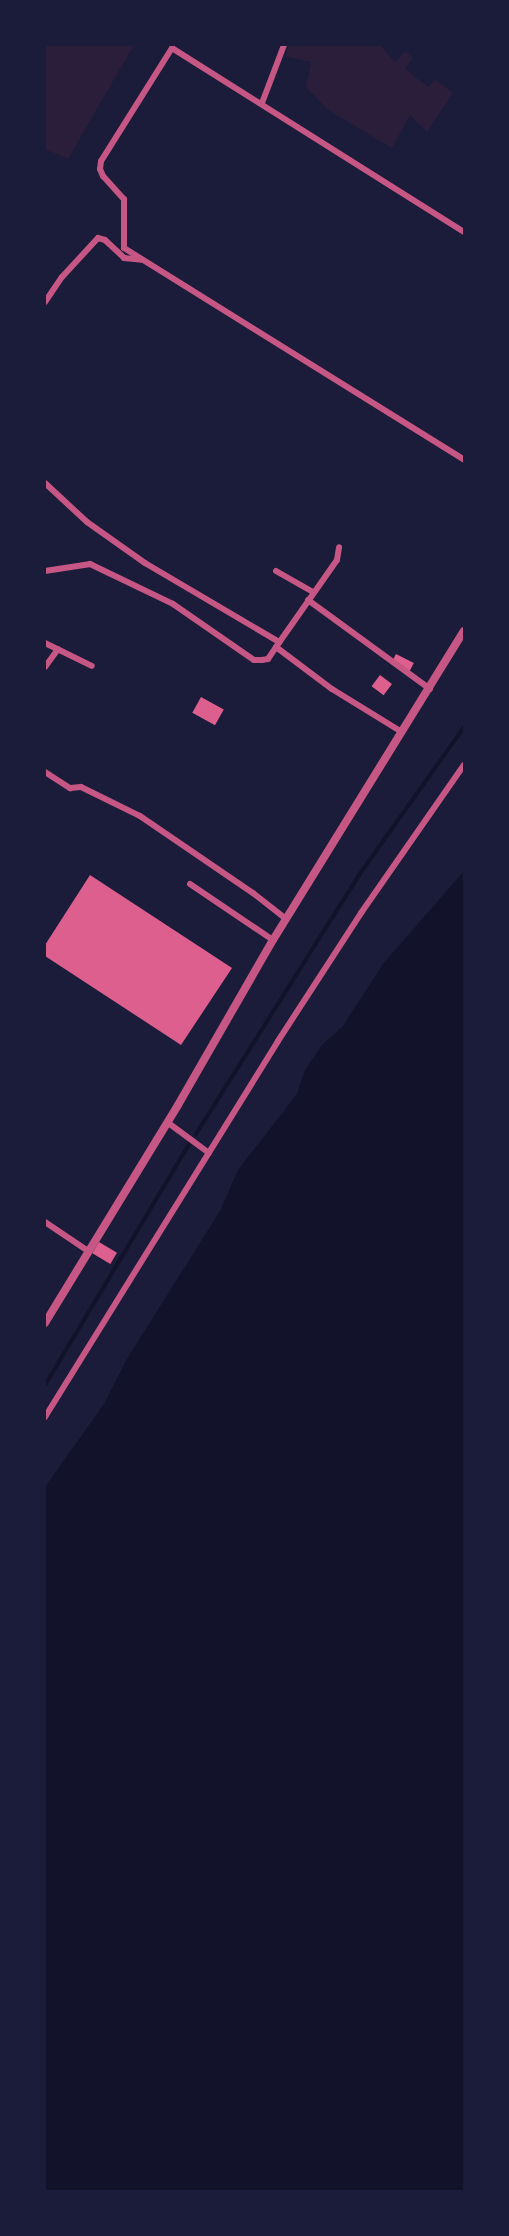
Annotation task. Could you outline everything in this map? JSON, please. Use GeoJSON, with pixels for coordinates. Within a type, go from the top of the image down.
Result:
{"type":"FeatureCollection","features":[{"type":"Feature","properties":{"kind":"street"},"geometry":{"type":"LineString","coordinates":[[262,103],[284,45]]}},
{"type":"Feature","properties":{"kind":"street"},"geometry":{"type":"LineString","coordinates":[[464,232],[172,48],[101,161],[100,169],[124,199],[124,248],[464,460]]}},
{"type":"Feature","properties":{"kind":"street"},"geometry":{"type":"LineString","coordinates":[[45,302],[68,270],[98,238],[105,240],[124,258],[142,260]]}},
{"type":"Feature","properties":{"kind":"street"},"geometry":{"type":"LineString","coordinates":[[45,483],[87,522],[145,563],[278,644],[332,689],[402,732]]}},
{"type":"Feature","properties":{"kind":"street"},"geometry":{"type":"LineString","coordinates":[[46,570],[90,564],[173,604],[254,660],[268,658],[337,560],[339,547]]}},
{"type":"Feature","properties":{"kind":"street"},"geometry":{"type":"LineString","coordinates":[[276,571],[314,592]]}},
{"type":"Feature","properties":{"kind":"street"},"geometry":{"type":"LineString","coordinates":[[308,600],[430,689]]}},
{"type":"Feature","properties":{"kind":"street"},"geometry":{"type":"LineString","coordinates":[[45,1323],[167,1122],[273,940],[464,631]]}},
{"type":"Feature","properties":{"kind":"street"},"geometry":{"type":"LineString","coordinates":[[45,643],[92,666]]}},
{"type":"Feature","properties":{"kind":"street"},"geometry":{"type":"LineString","coordinates":[[45,667],[58,649]]}},
{"type":"Feature","properties":{"kind":"street"},"geometry":{"type":"LineString","coordinates":[[45,1417],[336,952],[464,765]]}},
{"type":"Feature","properties":{"kind":"street"},"geometry":{"type":"LineString","coordinates":[[45,772],[70,788],[81,786],[140,816],[253,893],[286,919]]}},
{"type":"Feature","properties":{"kind":"street"},"geometry":{"type":"LineString","coordinates":[[190,884],[273,940]]}},
{"type":"Feature","properties":{"kind":"street"},"geometry":{"type":"LineString","coordinates":[[167,1122],[209,1153]]}},
{"type":"Feature","properties":{"kind":"street"},"geometry":{"type":"LineString","coordinates":[[45,1222],[88,1251]]}},
{"type":"Feature","properties":{"kind":"shaded area"},"geometry":{"type":"Polygon","coordinates":[[[45,45],[134,45],[68,159],[45,149],[45,45]]]}},
{"type":"Feature","properties":{"kind":"shaded area"},"geometry":{"type":"Polygon","coordinates":[[[289,45],[380,45],[395,62],[405,51],[413,58],[405,69],[428,87],[435,80],[453,93],[427,132],[410,115],[392,148],[328,110],[306,87],[311,62],[285,56],[289,45]]]}},
{"type":"Feature","properties":{"kind":"shaded area"},"geometry":{"type":"Polygon","coordinates":[[[464,871],[464,2191],[45,2191],[45,1487],[104,1404],[127,1359],[220,1211],[238,1170],[297,1094],[305,1070],[322,1045],[343,1026],[383,964],[464,871]]]}},
{"type":"Feature","properties":{"kind":"building"},"geometry":{"type":"Polygon","coordinates":[[[396,654],[414,663],[410,671],[392,662],[396,654]]]}},
{"type":"Feature","properties":{"kind":"building"},"geometry":{"type":"Polygon","coordinates":[[[380,675],[392,684],[384,695],[372,686],[380,675]]]}},
{"type":"Feature","properties":{"kind":"building"},"geometry":{"type":"Polygon","coordinates":[[[201,697],[224,710],[215,725],[192,713],[201,697]]]}},
{"type":"Feature","properties":{"kind":"building"},"geometry":{"type":"Polygon","coordinates":[[[90,875],[232,968],[181,1045],[45,956],[45,945],[90,875]]]}},
{"type":"Feature","properties":{"kind":"building"},"geometry":{"type":"Polygon","coordinates":[[[99,1242],[117,1253],[110,1264],[92,1253],[99,1242]]]}},
{"type":"Feature","properties":{"kind":"waterway"},"geometry":{"type":"LineString","coordinates":[[196,1134],[359,875],[464,727]]}},
{"type":"Feature","properties":{"kind":"waterway"},"geometry":{"type":"LineString","coordinates":[[45,1385],[189,1144]]}}]}
